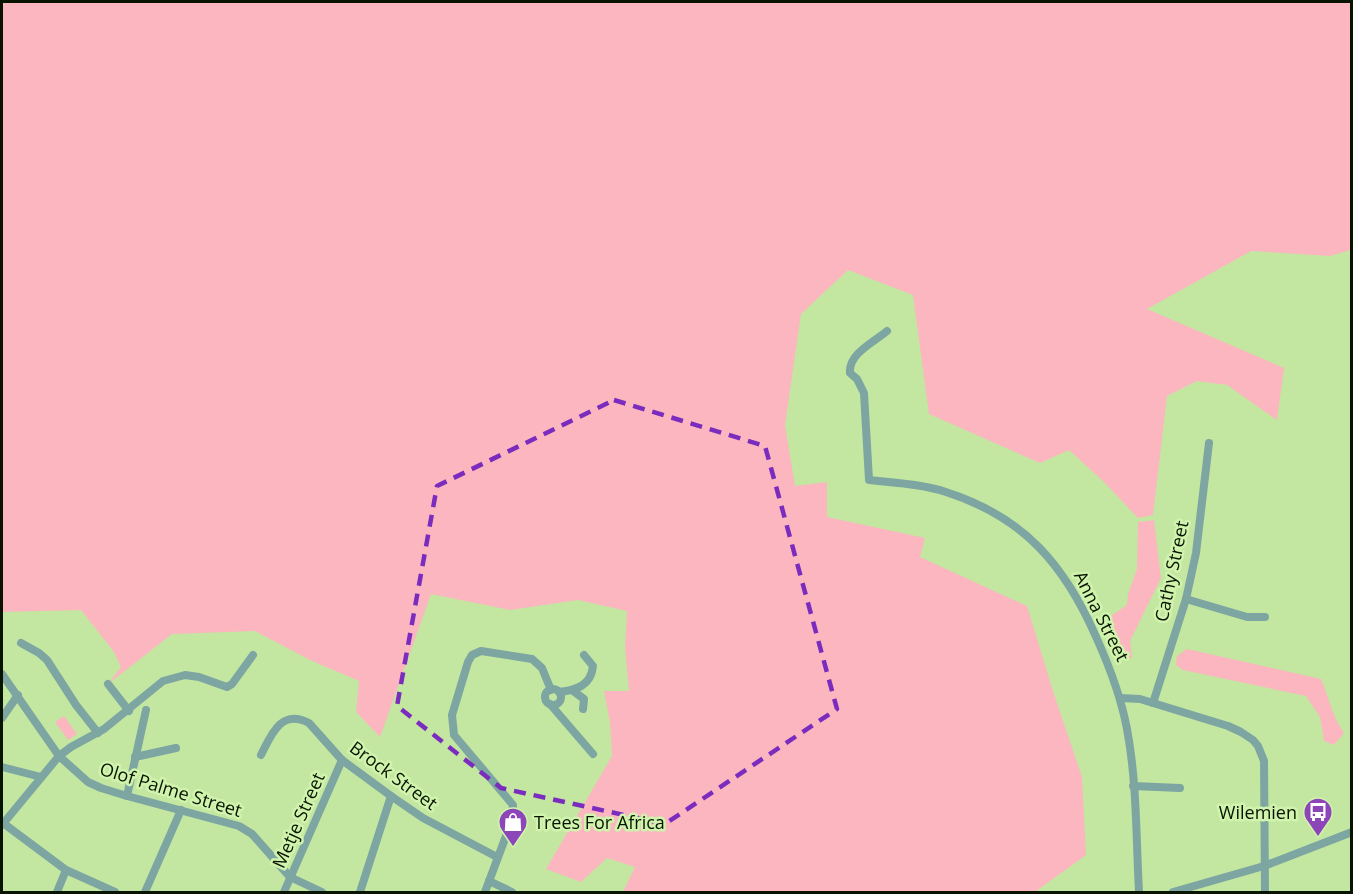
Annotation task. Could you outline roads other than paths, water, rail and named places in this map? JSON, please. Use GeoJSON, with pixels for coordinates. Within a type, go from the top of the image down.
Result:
{"type":"FeatureCollection","features":[{"type":"Feature","properties":{"kind":"street","name":"Anna Street"},"geometry":{"type":"LineString","coordinates":[[887,331],[855,356],[849,366],[850,373],[857,379],[864,393],[869,480],[944,491],[1000,516],[1043,550],[1072,589],[1108,662],[1121,698],[1128,731],[1139,892]]}},
{"type":"Feature","properties":{"kind":"street","name":"Cathy Street"},"geometry":{"type":"LineString","coordinates":[[1153,703],[1186,599],[1196,553],[1209,443]]}},
{"type":"Feature","properties":{"kind":"street"},"geometry":{"type":"LineString","coordinates":[[1186,599],[1248,617],[1265,617]]}},
{"type":"Feature","properties":{"kind":"street"},"geometry":{"type":"LineString","coordinates":[[21,643],[47,660],[76,705],[98,733]]}},
{"type":"Feature","properties":{"kind":"street"},"geometry":{"type":"LineString","coordinates":[[485,892],[512,820],[513,805],[457,740],[453,729],[452,715],[468,662],[472,655],[481,651],[532,659],[542,668],[555,691]]}},
{"type":"Feature","properties":{"kind":"street"},"geometry":{"type":"LineString","coordinates":[[115,892],[66,870],[2,824],[59,756],[129,711],[160,682],[185,675],[199,677],[227,687],[232,684],[253,655]]}},
{"type":"Feature","properties":{"kind":"street"},"geometry":{"type":"LineString","coordinates":[[584,655],[590,661],[592,672],[586,684],[572,690],[555,691],[546,695],[546,699],[592,754]]}},
{"type":"Feature","properties":{"kind":"street","name":"Olof Palme Street"},"geometry":{"type":"LineString","coordinates":[[2,674],[59,756],[88,782],[127,796],[220,820],[246,830],[290,877],[322,892]]}},
{"type":"Feature","properties":{"kind":"street"},"geometry":{"type":"LineString","coordinates":[[108,684],[129,711]]}},
{"type":"Feature","properties":{"kind":"street"},"geometry":{"type":"LineString","coordinates":[[572,690],[584,699],[583,709]]}},
{"type":"Feature","properties":{"kind":"street"},"geometry":{"type":"LineString","coordinates":[[2,718],[18,695]]}},
{"type":"Feature","properties":{"kind":"street"},"geometry":{"type":"LineString","coordinates":[[1121,698],[1135,698],[1228,726],[1248,736],[1258,746],[1264,761],[1265,892]]}},
{"type":"Feature","properties":{"kind":"street"},"geometry":{"type":"LineString","coordinates":[[127,796],[146,711]]}},
{"type":"Feature","properties":{"kind":"street","name":"Brock Street"},"geometry":{"type":"LineString","coordinates":[[261,755],[276,728],[284,721],[295,718],[309,723],[342,760],[392,796],[423,818],[497,857]]}},
{"type":"Feature","properties":{"kind":"street"},"geometry":{"type":"LineString","coordinates":[[135,757],[176,748]]}},
{"type":"Feature","properties":{"kind":"street","name":"Metje Street"},"geometry":{"type":"LineString","coordinates":[[284,892],[342,760]]}},
{"type":"Feature","properties":{"kind":"street"},"geometry":{"type":"LineString","coordinates":[[2,767],[41,777]]}},
{"type":"Feature","properties":{"kind":"street"},"geometry":{"type":"LineString","coordinates":[[1133,786],[1180,788]]}},
{"type":"Feature","properties":{"kind":"street"},"geometry":{"type":"LineString","coordinates":[[360,892],[392,796]]}},
{"type":"Feature","properties":{"kind":"street"},"geometry":{"type":"LineString","coordinates":[[145,892],[181,810]]}},
{"type":"Feature","properties":{"kind":"street"},"geometry":{"type":"LineString","coordinates":[[1173,892],[1264,866],[1352,832]]}},
{"type":"Feature","properties":{"kind":"street"},"geometry":{"type":"LineString","coordinates":[[57,892],[66,870]]}},
{"type":"Feature","properties":{"kind":"street"},"geometry":{"type":"LineString","coordinates":[[489,881],[512,892]]}},
{"type":"Feature","properties":{"kind":"place","name":"Wilemien"},"geometry":{"type":"Point","coordinates":[1318,838]}},
{"type":"Feature","properties":{"kind":"place","name":"Trees For Africa"},"geometry":{"type":"Point","coordinates":[513,848]}}]}
